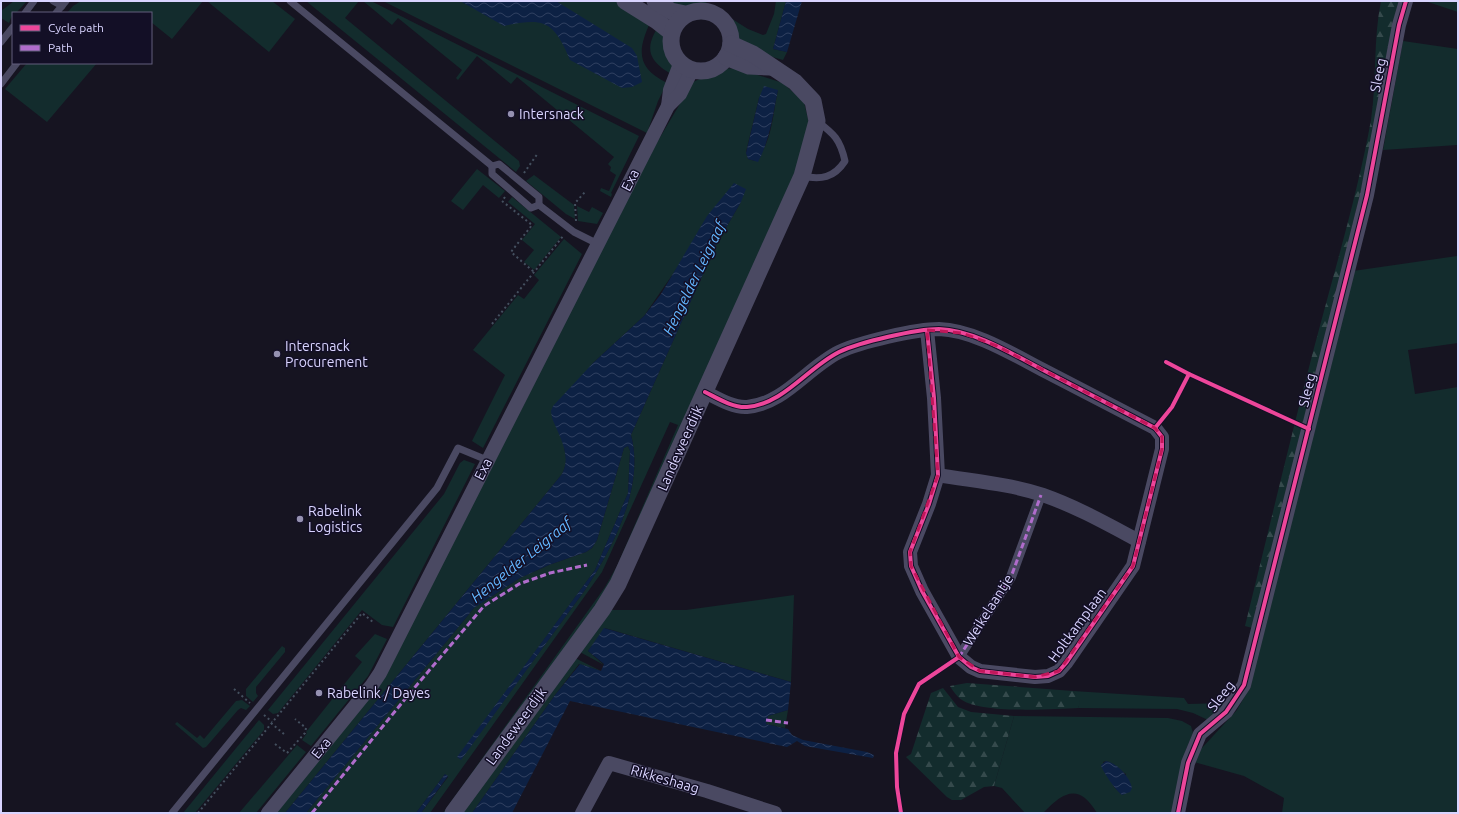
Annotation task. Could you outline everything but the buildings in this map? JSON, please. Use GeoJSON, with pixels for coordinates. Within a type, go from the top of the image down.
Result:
{"type":"FeatureCollection","features":[{"type":"Feature","properties":{"kind":"street"},"geometry":{"type":"LineString","coordinates":[[625,1],[672,32]]}},
{"type":"Feature","properties":{"kind":"street"},"geometry":{"type":"LineString","coordinates":[[655,1],[672,11],[685,14]]}},
{"type":"Feature","properties":{"kind":"street","name":"Sleeg"},"geometry":{"type":"LineString","coordinates":[[1178,813],[1188,763],[1200,734],[1226,712],[1244,685],[1367,195],[1399,25],[1406,1]]}},
{"type":"Feature","properties":{"kind":"street"},"geometry":{"type":"LineString","coordinates":[[695,10],[706,10],[717,15],[725,22],[730,33],[729,50],[720,64],[711,69],[702,71],[686,67],[673,54],[670,43],[672,32],[679,19],[685,14],[695,10]]}},
{"type":"Feature","properties":{"kind":"street","name":"Landeweerdijk"},"geometry":{"type":"LineString","coordinates":[[453,813],[602,610],[618,584],[802,176],[816,121],[814,101],[795,82],[770,67],[749,66],[729,50]]}},
{"type":"Feature","properties":{"kind":"street","name":"Exa"},"geometry":{"type":"LineString","coordinates":[[268,813],[372,686],[380,673],[668,106],[670,90],[686,67]]}},
{"type":"Feature","properties":{"kind":"street","name":"Holtkamplaan"},"geometry":{"type":"LineString","coordinates":[[940,329],[962,333],[997,346],[1156,428],[1162,437],[1162,449],[1133,566],[1059,671],[1048,676],[1035,677],[980,671],[971,667],[958,657],[922,591],[911,566],[910,552],[930,504],[938,475],[934,398],[927,330],[940,329]]}},
{"type":"Feature","properties":{"kind":"street"},"geometry":{"type":"LineString","coordinates":[[705,392],[733,405],[745,407],[762,405],[776,399],[803,376],[839,352],[881,339],[927,330]]}},
{"type":"Feature","properties":{"kind":"street"},"geometry":{"type":"LineString","coordinates":[[938,475],[997,484],[1041,494],[1081,510],[1139,541]]}},
{"type":"Feature","properties":{"kind":"street","name":"Weikelaantje"},"geometry":{"type":"LineString","coordinates":[[958,657],[1011,577],[1041,494]]}},
{"type":"Feature","properties":{"kind":"street","name":"Rikkeshaag"},"geometry":{"type":"LineString","coordinates":[[582,813],[609,763],[707,791],[775,813]]}},
{"type":"Feature","properties":{"kind":"lane"},"geometry":{"type":"LineString","coordinates":[[25,12],[34,1]]}},
{"type":"Feature","properties":{"kind":"lane"},"geometry":{"type":"LineString","coordinates":[[53,1],[64,3],[57,12]]}},
{"type":"Feature","properties":{"kind":"lane"},"geometry":{"type":"LineString","coordinates":[[290,1],[492,166]]}},
{"type":"Feature","properties":{"kind":"lane"},"geometry":{"type":"LineString","coordinates":[[1,42],[12,28]]}},
{"type":"Feature","properties":{"kind":"lane"},"geometry":{"type":"LineString","coordinates":[[1,84],[16,64]]}},
{"type":"Feature","properties":{"kind":"lane"},"geometry":{"type":"LineString","coordinates":[[802,176],[816,179],[831,176],[840,169],[845,161],[842,146],[835,134],[816,121]]}},
{"type":"Feature","properties":{"kind":"lane"},"geometry":{"type":"LineString","coordinates":[[492,166],[499,164],[540,197],[539,205]]}},
{"type":"Feature","properties":{"kind":"lane"},"geometry":{"type":"LineString","coordinates":[[492,166],[492,174],[531,208],[539,205]]}},
{"type":"Feature","properties":{"kind":"lane"},"geometry":{"type":"LineString","coordinates":[[539,205],[569,229],[598,244]]}},
{"type":"Feature","properties":{"kind":"lane"},"geometry":{"type":"LineString","coordinates":[[172,813],[437,488],[458,448],[487,460]]}},
{"type":"Feature","properties":{"kind":"path"},"geometry":{"type":"LineString","coordinates":[[519,180],[538,153]]}},
{"type":"Feature","properties":{"kind":"path"},"geometry":{"type":"LineString","coordinates":[[510,190],[502,201],[532,225],[511,252],[534,272]]}},
{"type":"Feature","properties":{"kind":"path"},"geometry":{"type":"LineString","coordinates":[[492,324],[577,220],[575,203],[585,192]]}},
{"type":"Feature","properties":{"kind":"path"},"geometry":{"type":"LineString","coordinates":[[198,813],[362,613],[374,623]]}},
{"type":"Feature","properties":{"kind":"path"},"geometry":{"type":"LineString","coordinates":[[275,744],[287,753],[305,734],[306,728],[295,719]]}},
{"type":"Feature","properties":{"kind":"path"},"geometry":{"type":"LineString","coordinates":[[271,723],[284,734]]}},
{"type":"Feature","properties":{"kind":"path"},"geometry":{"type":"LineString","coordinates":[[298,741],[315,755]]}},
{"type":"Feature","properties":{"kind":"highlighted area"},"geometry":{"type":"Polygon","coordinates":[[[927,330],[962,333],[997,346],[1155,428],[1162,437],[1162,449],[1133,566],[1059,671],[1035,677],[980,671],[959,657],[911,566],[910,552],[938,475],[927,330]]]}},
{"type":"Feature","properties":{"kind":"green space"},"geometry":{"type":"Polygon","coordinates":[[[14,1],[27,1],[17,12],[12,12],[9,23],[1,18],[1,11],[14,1]]]}},
{"type":"Feature","properties":{"kind":"green space"},"geometry":{"type":"Polygon","coordinates":[[[81,1],[203,1],[172,39],[152,23],[152,12],[68,12],[73,6],[81,1]]]}},
{"type":"Feature","properties":{"kind":"green space"},"geometry":{"type":"Polygon","coordinates":[[[207,1],[272,1],[295,19],[269,52],[207,1]]]}},
{"type":"Feature","properties":{"kind":"green space"},"geometry":{"type":"Polygon","coordinates":[[[306,1],[359,1],[345,18],[519,161],[520,166],[516,172],[306,1]]]}},
{"type":"Feature","properties":{"kind":"green space"},"geometry":{"type":"Polygon","coordinates":[[[363,1],[371,1],[639,136],[611,193],[611,197],[600,191],[601,188],[609,191],[616,175],[610,171],[611,167],[608,164],[614,157],[517,77],[511,84],[477,56],[458,80],[456,78],[462,70],[398,18],[392,25],[363,1]]]}},
{"type":"Feature","properties":{"kind":"green space"},"geometry":{"type":"Polygon","coordinates":[[[383,1],[616,1],[650,23],[643,42],[642,58],[650,71],[667,83],[658,101],[647,133],[383,1]]]}},
{"type":"Feature","properties":{"kind":"green space"},"geometry":{"type":"Polygon","coordinates":[[[663,1],[704,1],[748,29],[763,35],[766,34],[774,14],[776,1],[786,1],[773,49],[787,52],[783,60],[762,54],[738,39],[728,20],[716,10],[703,6],[687,9],[663,1]]]}},
{"type":"Feature","properties":{"kind":"green space"},"geometry":{"type":"Polygon","coordinates":[[[1381,1],[1405,1],[1256,629],[1245,626],[1296,417],[1352,206],[1371,120],[1377,30],[1381,1]]]}},
{"type":"Feature","properties":{"kind":"green space"},"geometry":{"type":"Polygon","coordinates":[[[1425,1],[1458,1],[1458,12],[1425,1]]]}},
{"type":"Feature","properties":{"kind":"green space"},"geometry":{"type":"Polygon","coordinates":[[[658,27],[662,31],[670,49],[672,62],[671,74],[658,64],[651,54],[651,42],[658,27]]]}},
{"type":"Feature","properties":{"kind":"green space"},"geometry":{"type":"Polygon","coordinates":[[[1403,41],[1458,49],[1458,157],[1457,145],[1383,150],[1403,41]]]}},
{"type":"Feature","properties":{"kind":"green space"},"geometry":{"type":"Polygon","coordinates":[[[26,64],[96,64],[47,122],[5,89],[26,64]]]}},
{"type":"Feature","properties":{"kind":"green space"},"geometry":{"type":"Polygon","coordinates":[[[736,68],[783,83],[804,102],[809,123],[793,180],[606,595],[448,813],[443,813],[605,587],[617,566],[678,425],[670,422],[602,572],[430,813],[421,813],[448,777],[445,774],[416,813],[306,813],[474,608],[520,578],[549,565],[586,552],[592,548],[597,540],[624,448],[628,446],[630,451],[628,493],[595,570],[458,757],[461,759],[585,590],[606,555],[624,516],[634,475],[634,455],[631,435],[716,245],[741,202],[679,265],[644,316],[593,363],[564,448],[566,461],[562,474],[285,813],[275,813],[376,690],[650,154],[693,82],[721,69],[736,68]],[[778,90],[759,98],[746,152],[748,159],[755,161],[765,146],[771,128],[778,90]]]}},
{"type":"Feature","properties":{"kind":"green space"},"geometry":{"type":"Polygon","coordinates":[[[477,169],[505,191],[499,198],[483,185],[463,210],[451,201],[477,169]]]}},
{"type":"Feature","properties":{"kind":"green space"},"geometry":{"type":"Polygon","coordinates":[[[534,175],[574,205],[575,219],[566,214],[526,181],[534,175]]]}},
{"type":"Feature","properties":{"kind":"green space"},"geometry":{"type":"Polygon","coordinates":[[[512,197],[561,237],[534,270],[524,262],[534,250],[522,240],[535,224],[508,202],[512,197]]]}},
{"type":"Feature","properties":{"kind":"green space"},"geometry":{"type":"Polygon","coordinates":[[[577,206],[589,212],[592,207],[603,213],[597,224],[578,221],[577,206]]]}},
{"type":"Feature","properties":{"kind":"green space"},"geometry":{"type":"Polygon","coordinates":[[[1458,220],[1458,343],[1408,350],[1415,394],[1458,387],[1458,813],[1282,813],[1284,798],[1244,776],[1194,762],[1201,749],[1237,710],[1246,694],[1353,271],[1457,256],[1458,220]]]}},
{"type":"Feature","properties":{"kind":"green space"},"geometry":{"type":"Polygon","coordinates":[[[564,239],[582,254],[483,448],[472,441],[505,375],[473,350],[518,295],[524,299],[539,280],[534,275],[564,239]]]}},
{"type":"Feature","properties":{"kind":"green space"},"geometry":{"type":"Polygon","coordinates":[[[464,460],[475,464],[393,627],[382,625],[362,610],[278,713],[273,714],[268,710],[444,494],[460,463],[464,460]]]}},
{"type":"Feature","properties":{"kind":"green space"},"geometry":{"type":"Polygon","coordinates":[[[794,595],[791,682],[605,628],[588,651],[604,665],[578,651],[609,610],[686,610],[794,595]]]}},
{"type":"Feature","properties":{"kind":"green space"},"geometry":{"type":"Polygon","coordinates":[[[375,634],[387,639],[368,676],[311,746],[302,740],[307,733],[306,732],[362,662],[355,656],[375,634]]]}},
{"type":"Feature","properties":{"kind":"green space"},"geometry":{"type":"Polygon","coordinates":[[[282,646],[285,648],[285,652],[256,687],[256,693],[258,696],[253,702],[246,696],[246,689],[282,646]]]}},
{"type":"Feature","properties":{"kind":"green space"},"geometry":{"type":"Polygon","coordinates":[[[573,657],[601,671],[579,664],[555,695],[472,813],[461,813],[573,657]]]}},
{"type":"Feature","properties":{"kind":"green space"},"geometry":{"type":"Polygon","coordinates":[[[967,683],[1073,691],[1079,697],[1080,703],[1078,708],[1035,710],[986,707],[962,700],[950,686],[967,683]]]}},
{"type":"Feature","properties":{"kind":"green space"},"geometry":{"type":"Polygon","coordinates":[[[943,688],[958,707],[971,712],[1014,716],[994,786],[984,787],[961,800],[952,800],[947,797],[906,757],[911,754],[931,693],[943,688]]]}},
{"type":"Feature","properties":{"kind":"green space"},"geometry":{"type":"Polygon","coordinates":[[[1073,691],[1184,698],[1188,704],[1228,703],[1208,720],[1193,713],[1177,709],[1078,708],[1079,699],[1073,691]]]}},
{"type":"Feature","properties":{"kind":"green space"},"geometry":{"type":"Polygon","coordinates":[[[242,700],[250,706],[246,710],[241,708],[238,710],[206,747],[203,748],[175,724],[177,722],[197,738],[200,735],[204,739],[236,701],[242,700]]]}},
{"type":"Feature","properties":{"kind":"green space"},"geometry":{"type":"Polygon","coordinates":[[[788,710],[785,728],[766,724],[768,716],[788,710]]]}},
{"type":"Feature","properties":{"kind":"green space"},"geometry":{"type":"Polygon","coordinates":[[[1014,716],[1168,718],[1182,721],[1191,726],[1193,733],[1186,750],[1175,813],[1097,813],[1084,797],[1078,794],[1071,794],[1065,795],[1043,813],[1025,813],[1002,788],[994,786],[1014,716]],[[1103,762],[1114,787],[1122,795],[1126,774],[1109,762],[1103,762]]]}},
{"type":"Feature","properties":{"kind":"green space"},"geometry":{"type":"Polygon","coordinates":[[[259,720],[264,725],[264,730],[195,813],[183,813],[259,720]]]}},
{"type":"Feature","properties":{"kind":"green space"},"geometry":{"type":"Polygon","coordinates":[[[297,745],[306,752],[256,813],[239,813],[297,745]]]}},
{"type":"Feature","properties":{"kind":"water"},"geometry":{"type":"Polygon","coordinates":[[[460,1],[556,1],[632,48],[637,56],[642,82],[632,87],[622,88],[570,60],[559,37],[546,25],[529,22],[504,26],[460,1]]]}},
{"type":"Feature","properties":{"kind":"water"},"geometry":{"type":"Polygon","coordinates":[[[786,1],[802,1],[787,52],[773,49],[786,1]]]}},
{"type":"Feature","properties":{"kind":"water"},"geometry":{"type":"Polygon","coordinates":[[[764,86],[778,90],[768,136],[758,162],[748,159],[746,153],[759,98],[764,86]]]}},
{"type":"Feature","properties":{"kind":"water","name":"Hengelder Leigraaf"},"geometry":{"type":"Polygon","coordinates":[[[734,183],[746,189],[741,202],[716,245],[631,435],[634,455],[634,475],[624,516],[606,555],[585,590],[461,760],[457,757],[595,570],[628,493],[630,451],[628,446],[624,448],[597,540],[592,548],[586,552],[549,565],[520,578],[474,608],[306,813],[285,813],[562,474],[566,460],[561,439],[552,418],[551,411],[553,406],[593,363],[644,316],[661,294],[707,216],[734,183]]]}},
{"type":"Feature","properties":{"kind":"water"},"geometry":{"type":"Polygon","coordinates":[[[604,628],[791,682],[788,710],[768,716],[766,724],[788,729],[792,735],[803,740],[867,752],[874,755],[873,758],[805,746],[797,741],[787,747],[570,701],[512,813],[472,813],[555,695],[580,664],[601,671],[604,664],[588,651],[604,628]]]}},
{"type":"Feature","properties":{"kind":"water"},"geometry":{"type":"Polygon","coordinates":[[[1106,761],[1119,768],[1126,775],[1132,788],[1130,792],[1122,795],[1113,786],[1101,765],[1106,761]]]}},
{"type":"Feature","properties":{"kind":"water"},"geometry":{"type":"Polygon","coordinates":[[[445,774],[448,776],[421,813],[416,813],[445,774]]]}},
{"type":"Feature","properties":{"kind":"marked path"},"geometry":{"type":"LineString","coordinates":[[959,657],[1011,577],[1041,495]]}},
{"type":"Feature","properties":{"kind":"marked path"},"geometry":{"type":"LineString","coordinates":[[312,813],[410,693],[484,606],[519,584],[550,573],[587,565]]}},
{"type":"Feature","properties":{"kind":"marked path"},"geometry":{"type":"LineString","coordinates":[[766,720],[788,723]]}},
{"type":"Feature","properties":{"kind":"cycle path"},"geometry":{"type":"LineString","coordinates":[[1178,813],[1188,763],[1200,734],[1226,712],[1244,685],[1367,195],[1399,25],[1406,1]]}},
{"type":"Feature","properties":{"kind":"cycle path"},"geometry":{"type":"LineString","coordinates":[[705,392],[736,406],[747,407],[760,404],[784,392],[827,359],[848,348],[917,331],[929,330],[939,329],[952,330],[994,344],[1155,428],[1162,437],[1162,449],[1133,566],[1066,663],[1059,671],[1048,676],[1035,677],[980,671],[971,667],[959,657],[922,591],[911,566],[910,552],[929,504],[938,475],[934,398],[927,330]]}},
{"type":"Feature","properties":{"kind":"cycle path"},"geometry":{"type":"LineString","coordinates":[[1155,428],[1172,407],[1189,374],[1166,362]]}},
{"type":"Feature","properties":{"kind":"cycle path"},"geometry":{"type":"LineString","coordinates":[[1189,374],[1309,429]]}},
{"type":"Feature","properties":{"kind":"cycle path"},"geometry":{"type":"LineString","coordinates":[[901,813],[897,787],[896,753],[904,714],[919,684],[959,657]]}},
{"type":"Feature","properties":{"kind":"place","name":"Intersnack"},"geometry":{"type":"Point","coordinates":[511,114]}},
{"type":"Feature","properties":{"kind":"place","name":"Intersnack Procurement"},"geometry":{"type":"Point","coordinates":[277,354]}},
{"type":"Feature","properties":{"kind":"place","name":"Rabelink Logistics"},"geometry":{"type":"Point","coordinates":[300,519]}},
{"type":"Feature","properties":{"kind":"place","name":"Rabelink / Dayes"},"geometry":{"type":"Point","coordinates":[319,693]}}]}
